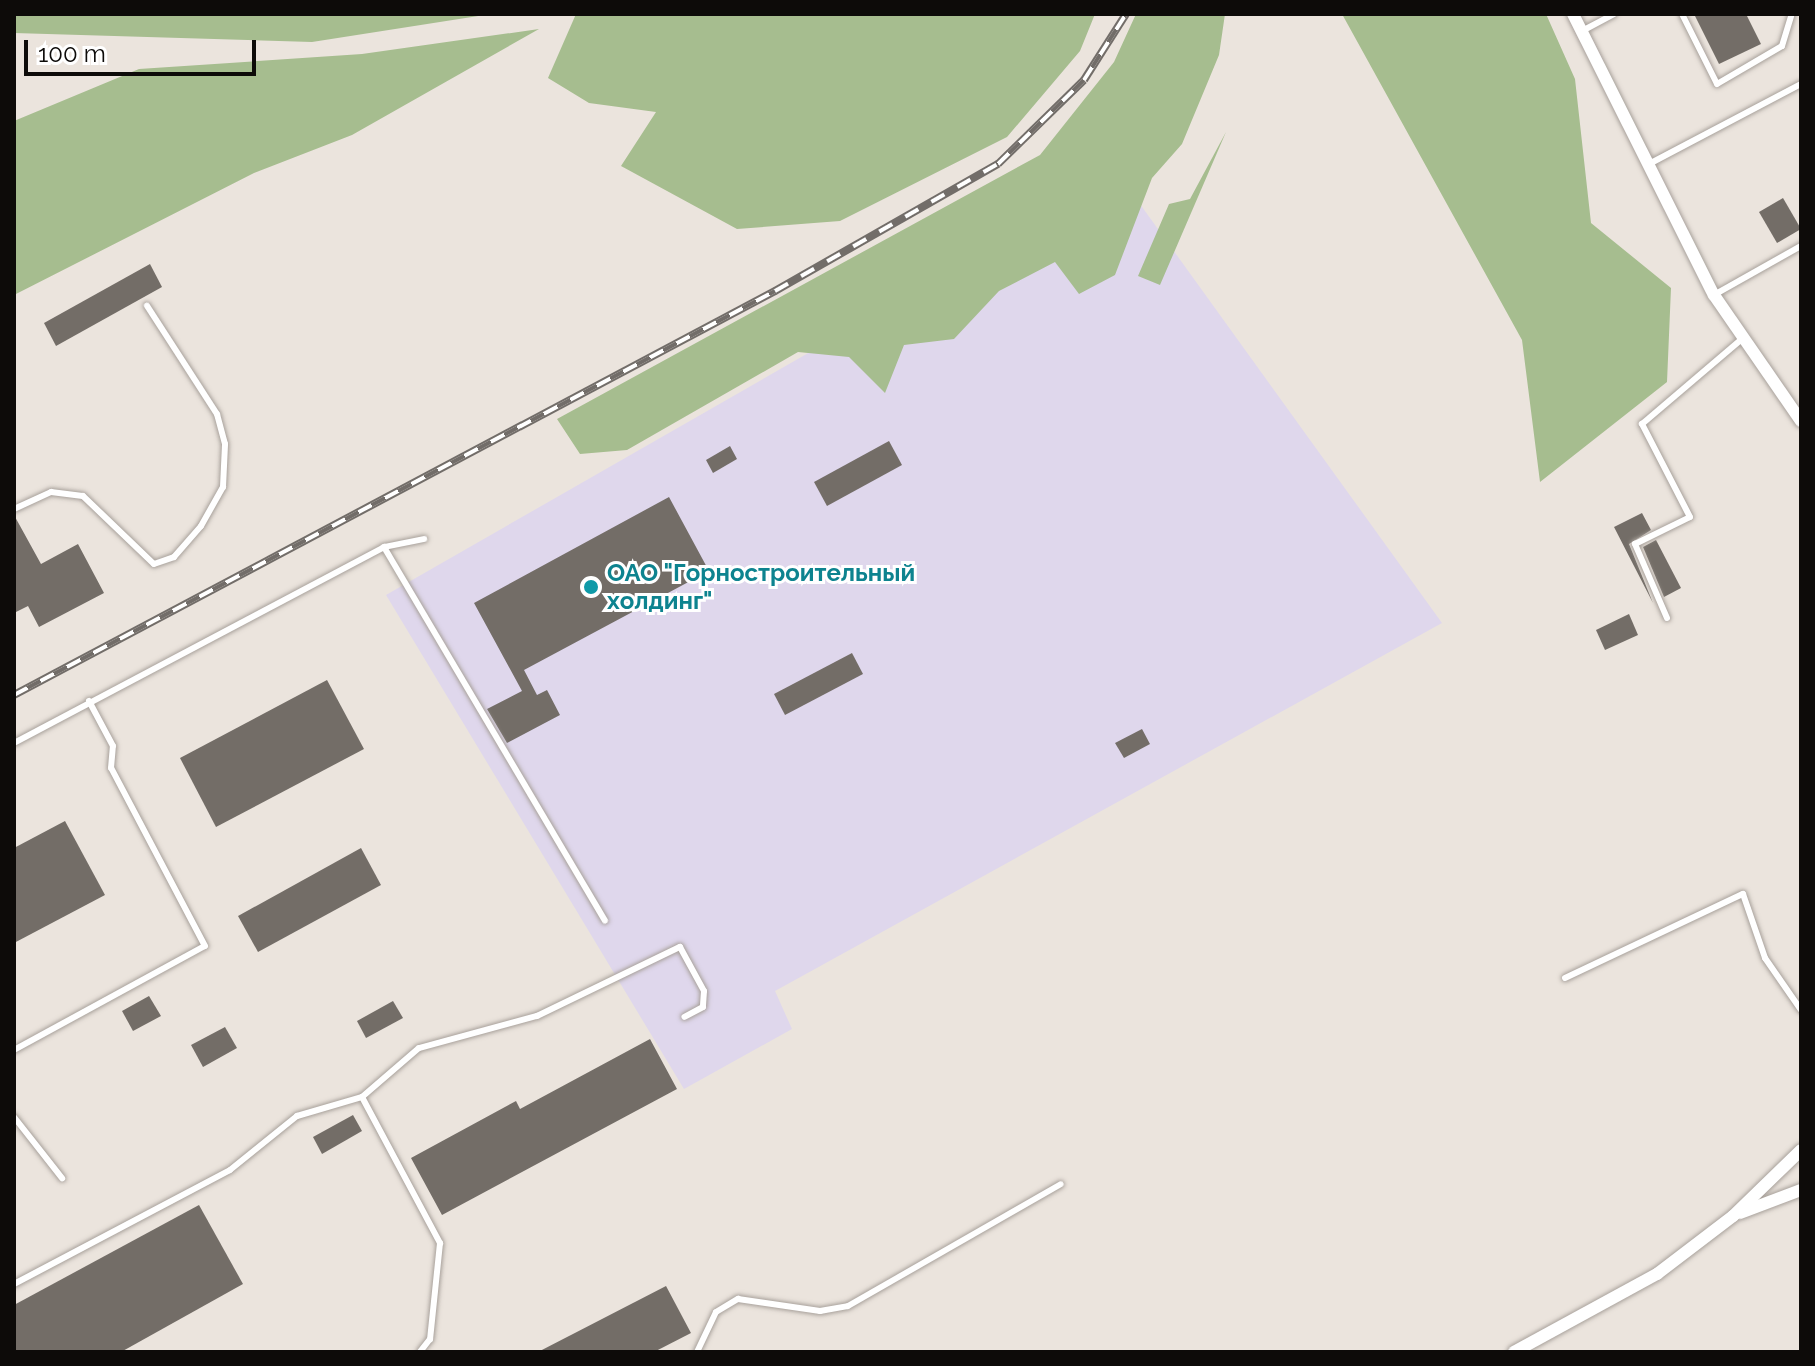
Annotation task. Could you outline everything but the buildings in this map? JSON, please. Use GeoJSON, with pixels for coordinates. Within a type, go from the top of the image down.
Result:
{"type":"FeatureCollection","features":[{"type":"Feature","properties":{"kind":"street"},"geometry":{"type":"LineString","coordinates":[[1573,14],[1645,166],[1714,295],[1801,421]]}},
{"type":"Feature","properties":{"kind":"street"},"geometry":{"type":"LineString","coordinates":[[1514,1352],[1657,1274],[1733,1216],[1801,1150]]}},
{"type":"Feature","properties":{"kind":"street"},"geometry":{"type":"LineString","coordinates":[[1733,1216],[1801,1190]]}},
{"type":"Feature","properties":{"kind":"lane"},"geometry":{"type":"LineString","coordinates":[[1582,31],[1614,14]]}},
{"type":"Feature","properties":{"kind":"lane"},"geometry":{"type":"LineString","coordinates":[[1682,14],[1717,84],[1782,46],[1792,14]]}},
{"type":"Feature","properties":{"kind":"lane"},"geometry":{"type":"LineString","coordinates":[[1645,166],[1801,84]]}},
{"type":"Feature","properties":{"kind":"lane"},"geometry":{"type":"LineString","coordinates":[[1714,295],[1801,246]]}},
{"type":"Feature","properties":{"kind":"lane"},"geometry":{"type":"LineString","coordinates":[[14,509],[51,492],[83,496],[154,564],[174,557],[201,526],[223,487],[225,444],[217,414],[147,306]]}},
{"type":"Feature","properties":{"kind":"lane"},"geometry":{"type":"LineString","coordinates":[[1667,618],[1635,544],[1690,517],[1642,424],[1742,339]]}},
{"type":"Feature","properties":{"kind":"lane"},"geometry":{"type":"LineString","coordinates":[[14,743],[384,547],[424,539]]}},
{"type":"Feature","properties":{"kind":"lane"},"geometry":{"type":"LineString","coordinates":[[384,547],[605,921]]}},
{"type":"Feature","properties":{"kind":"lane"},"geometry":{"type":"LineString","coordinates":[[14,1050],[205,946],[111,768],[113,746],[89,701]]}},
{"type":"Feature","properties":{"kind":"lane"},"geometry":{"type":"LineString","coordinates":[[1565,978],[1743,894],[1765,958],[1801,1010]]}},
{"type":"Feature","properties":{"kind":"lane"},"geometry":{"type":"LineString","coordinates":[[14,1284],[230,1170],[297,1116],[362,1097],[419,1048],[537,1016],[680,947],[704,991],[703,1007],[684,1017]]}},
{"type":"Feature","properties":{"kind":"lane"},"geometry":{"type":"LineString","coordinates":[[362,1097],[440,1243],[430,1339],[420,1352]]}},
{"type":"Feature","properties":{"kind":"lane"},"geometry":{"type":"LineString","coordinates":[[14,1117],[62,1178]]}},
{"type":"Feature","properties":{"kind":"lane"},"geometry":{"type":"LineString","coordinates":[[697,1352],[716,1312],[738,1299],[820,1311],[848,1306],[1061,1184]]}},
{"type":"Feature","properties":{"kind":"shaded area"},"geometry":{"type":"Polygon","coordinates":[[[1119,175],[1442,623],[775,991],[792,1029],[684,1089],[386,595],[1119,175]]]}},
{"type":"Feature","properties":{"kind":"green space"},"geometry":{"type":"Polygon","coordinates":[[[14,14],[491,14],[312,42],[14,33],[14,14]]]}},
{"type":"Feature","properties":{"kind":"green space"},"geometry":{"type":"Polygon","coordinates":[[[576,14],[1095,14],[1080,51],[1007,137],[840,221],[737,229],[621,166],[656,112],[589,103],[548,78],[576,14]]]}},
{"type":"Feature","properties":{"kind":"green space"},"geometry":{"type":"Polygon","coordinates":[[[1136,14],[1225,14],[1219,55],[1182,144],[1152,178],[1115,275],[1079,294],[1055,262],[999,291],[954,339],[904,345],[885,393],[849,357],[798,352],[627,450],[580,454],[557,419],[1040,155],[1114,62],[1136,14]]]}},
{"type":"Feature","properties":{"kind":"green space"},"geometry":{"type":"Polygon","coordinates":[[[1342,14],[1546,14],[1575,79],[1591,223],[1671,288],[1667,382],[1540,482],[1522,340],[1342,14]]]}},
{"type":"Feature","properties":{"kind":"green space"},"geometry":{"type":"Polygon","coordinates":[[[539,29],[352,135],[254,173],[14,295],[14,121],[139,69],[362,54],[539,29]]]}},
{"type":"Feature","properties":{"kind":"green space"},"geometry":{"type":"Polygon","coordinates":[[[1226,132],[1160,285],[1138,276],[1169,204],[1190,199],[1226,132]]]}},
{"type":"Feature","properties":{"kind":"railway"},"geometry":{"type":"LineString","coordinates":[[14,695],[775,291],[998,164],[1084,80],[1126,14]]}},
{"type":"Feature","properties":{"kind":"place","name":"ОАО \"Горностроительный холдинг\""},"geometry":{"type":"Point","coordinates":[591,587]}}]}
